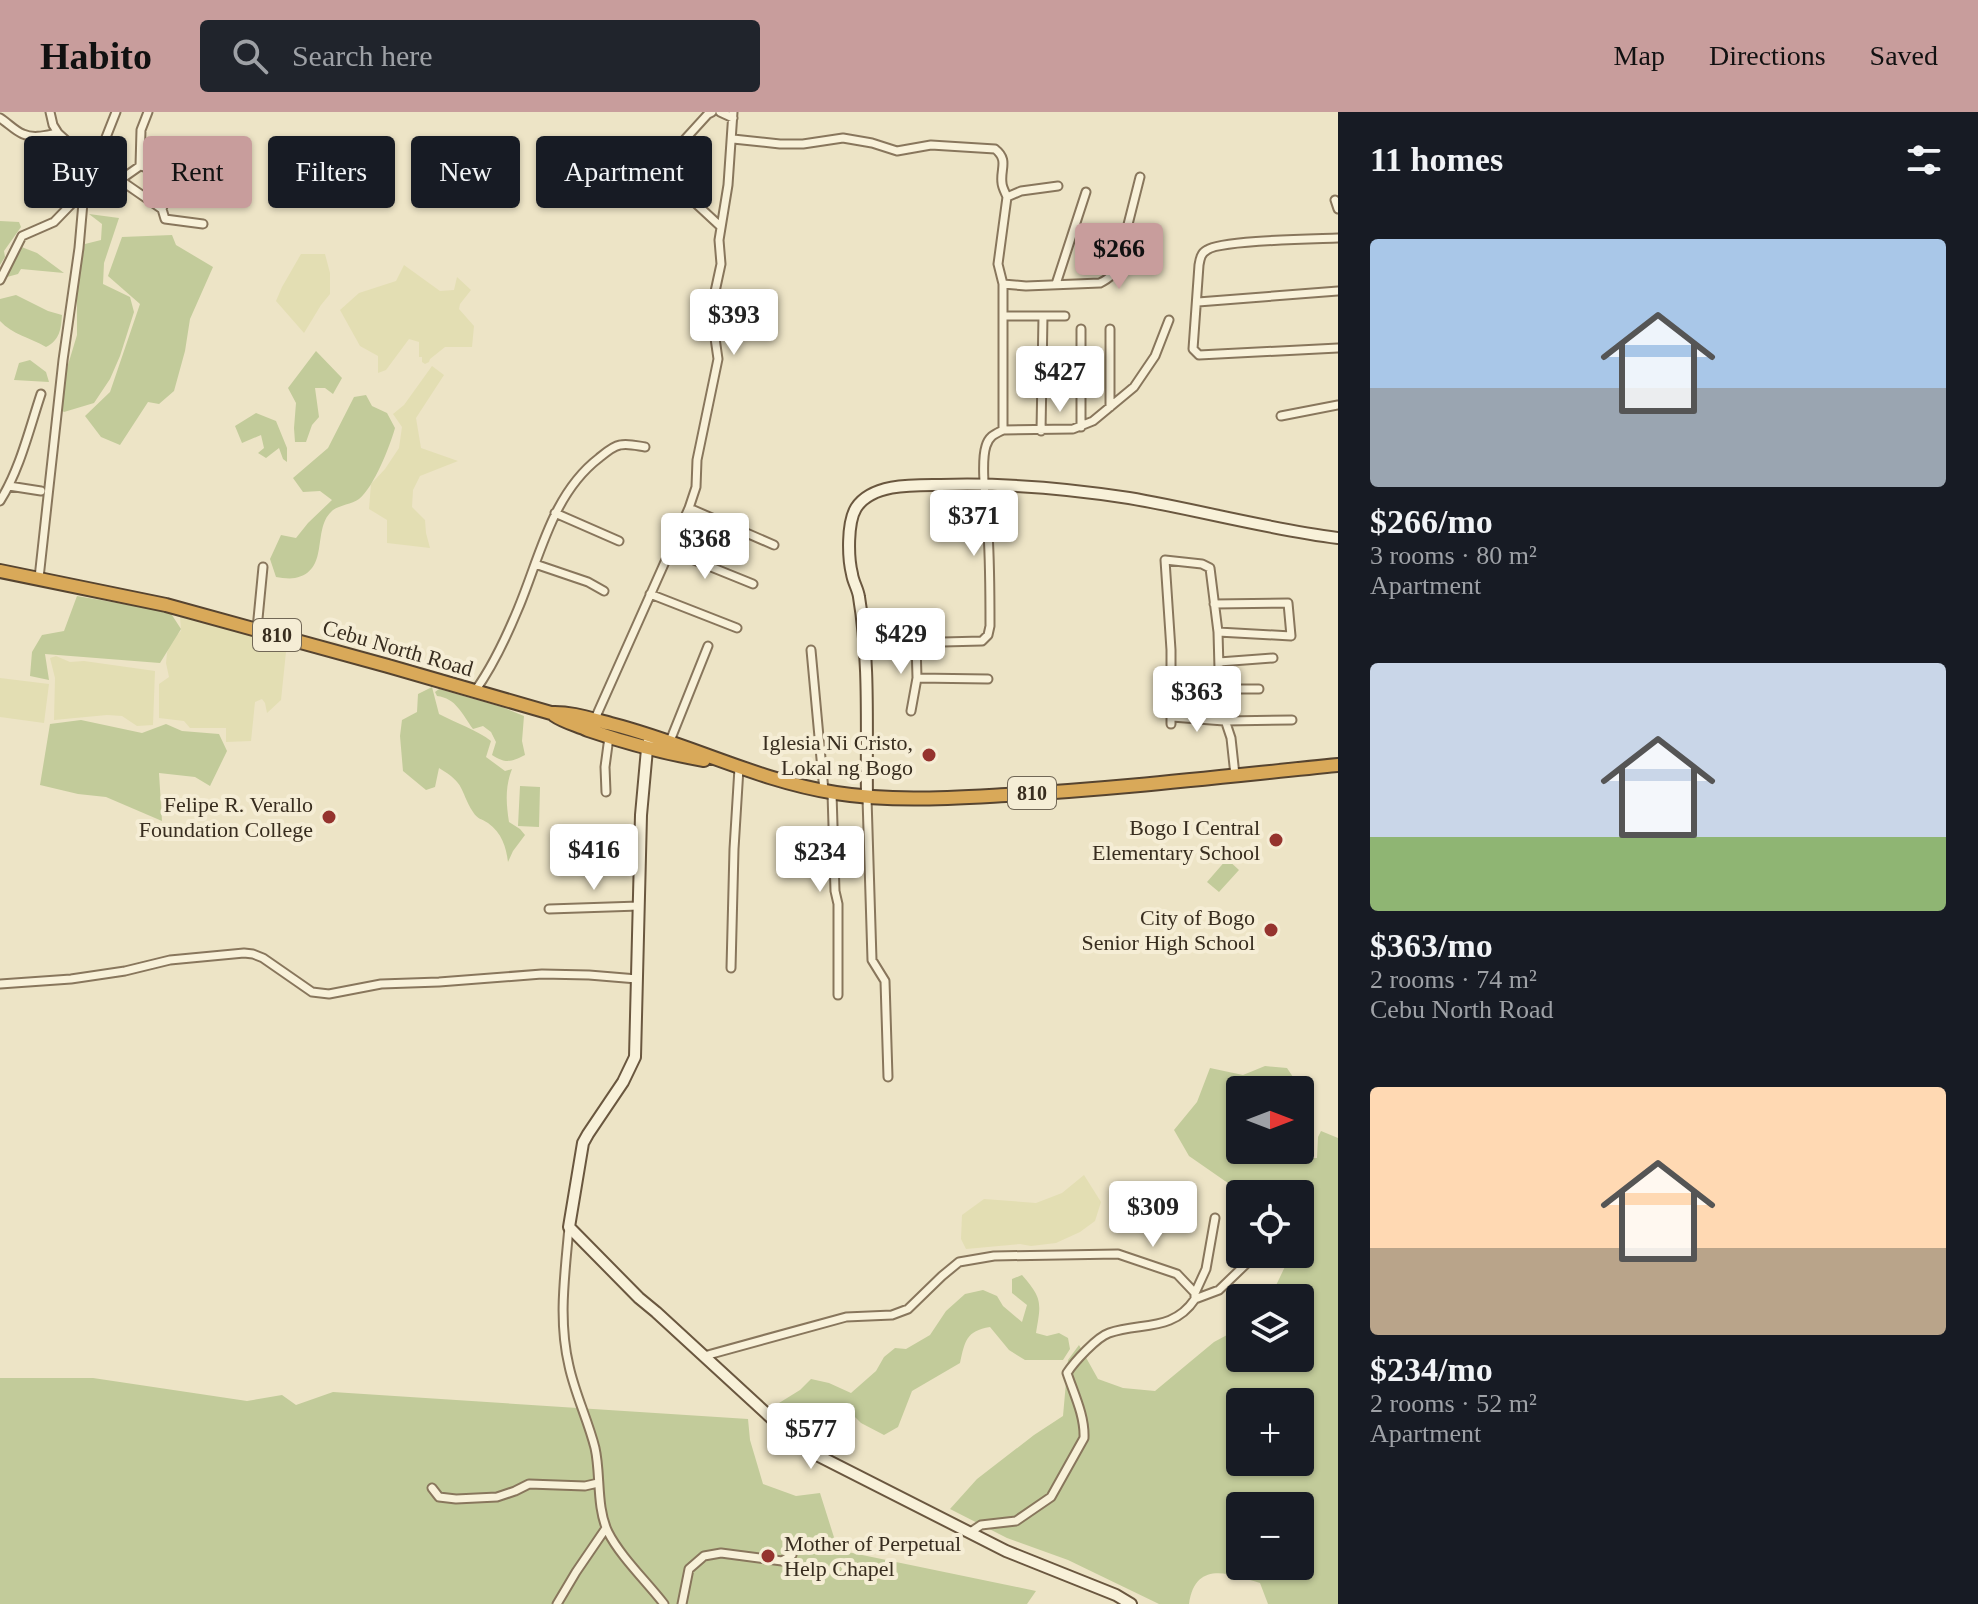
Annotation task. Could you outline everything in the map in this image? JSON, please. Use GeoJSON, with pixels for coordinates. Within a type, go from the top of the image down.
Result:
{"type":"FeatureCollection","features":[{"type":"Feature","properties":{"kind":"highway","name":"Cebu North Road"},"geometry":{"type":"LineString","coordinates":[[0,571],[166,605],[257,629],[551,713],[561,720],[635,730],[734,766]]}},
{"type":"Feature","properties":{"kind":"highway","name":"Cebu North Road"},"geometry":{"type":"LineString","coordinates":[[593,725],[609,737],[647,749],[734,766],[828,792],[867,798],[952,798],[1073,791],[1338,765]]}},
{"type":"Feature","properties":{"kind":"highway"},"geometry":{"type":"LineString","coordinates":[[630,744],[635,730]]}},
{"type":"Feature","properties":{"kind":"main road"},"geometry":{"type":"LineString","coordinates":[[867,798],[864,644],[860,598],[849,561],[850,531],[855,509],[873,493],[932,485],[1042,486],[1131,499],[1293,532],[1338,538]]}},
{"type":"Feature","properties":{"kind":"main road"},"geometry":{"type":"LineString","coordinates":[[651,735],[641,815],[635,1057],[623,1082],[583,1143],[569,1227],[639,1298],[805,1449],[1006,1551],[1116,1595],[1131,1604]]}},
{"type":"Feature","properties":{"kind":"street"},"geometry":{"type":"LineString","coordinates":[[50,112],[53,125],[61,136]]}},
{"type":"Feature","properties":{"kind":"street"},"geometry":{"type":"LineString","coordinates":[[107,136],[116,112]]}},
{"type":"Feature","properties":{"kind":"street"},"geometry":{"type":"LineString","coordinates":[[140,166],[141,130],[148,112]]}},
{"type":"Feature","properties":{"kind":"street"},"geometry":{"type":"LineString","coordinates":[[688,136],[712,112]]}},
{"type":"Feature","properties":{"kind":"street"},"geometry":{"type":"LineString","coordinates":[[593,725],[696,487],[697,460],[718,359],[713,301],[721,264],[720,226],[733,139],[733,115],[720,112]]}},
{"type":"Feature","properties":{"kind":"street"},"geometry":{"type":"LineString","coordinates":[[0,118],[22,134],[39,137],[58,133]]}},
{"type":"Feature","properties":{"kind":"street"},"geometry":{"type":"LineString","coordinates":[[733,139],[803,144],[843,138],[897,151],[931,145],[995,149],[1000,152],[1003,158],[1002,186],[1007,197],[998,264],[1003,284],[1003,430]]}},
{"type":"Feature","properties":{"kind":"street"},"geometry":{"type":"LineString","coordinates":[[127,175],[140,166],[150,167],[163,179],[166,195],[162,209],[165,219],[203,224]]}},
{"type":"Feature","properties":{"kind":"street"},"geometry":{"type":"LineString","coordinates":[[1003,284],[1100,283],[1109,278],[1115,272],[1126,240],[1140,177]]}},
{"type":"Feature","properties":{"kind":"street"},"geometry":{"type":"LineString","coordinates":[[127,185],[162,209]]}},
{"type":"Feature","properties":{"kind":"street"},"geometry":{"type":"LineString","coordinates":[[1007,197],[1021,191],[1058,186]]}},
{"type":"Feature","properties":{"kind":"street"},"geometry":{"type":"LineString","coordinates":[[1056,284],[1086,192]]}},
{"type":"Feature","properties":{"kind":"street"},"geometry":{"type":"LineString","coordinates":[[0,280],[22,236],[54,222],[68,208]]}},
{"type":"Feature","properties":{"kind":"street"},"geometry":{"type":"LineString","coordinates":[[39,578],[82,208]]}},
{"type":"Feature","properties":{"kind":"street"},"geometry":{"type":"LineString","coordinates":[[701,208],[720,226]]}},
{"type":"Feature","properties":{"kind":"street"},"geometry":{"type":"LineString","coordinates":[[1338,238],[1214,246],[1204,251],[1199,265],[1193,349],[1199,355],[1338,348]]}},
{"type":"Feature","properties":{"kind":"street"},"geometry":{"type":"LineString","coordinates":[[1198,302],[1338,291]]}},
{"type":"Feature","properties":{"kind":"street"},"geometry":{"type":"LineString","coordinates":[[1003,316],[1065,316]]}},
{"type":"Feature","properties":{"kind":"street"},"geometry":{"type":"LineString","coordinates":[[1041,431],[1043,316]]}},
{"type":"Feature","properties":{"kind":"street"},"geometry":{"type":"LineString","coordinates":[[864,644],[982,641],[988,635],[989,548],[984,450],[987,441],[1003,430],[1041,431],[1081,427],[1093,421],[1134,387],[1155,356],[1169,320]]}},
{"type":"Feature","properties":{"kind":"street"},"geometry":{"type":"LineString","coordinates":[[1081,329],[1081,427]]}},
{"type":"Feature","properties":{"kind":"street"},"geometry":{"type":"LineString","coordinates":[[1110,329],[1110,407]]}},
{"type":"Feature","properties":{"kind":"street"},"geometry":{"type":"LineString","coordinates":[[0,501],[9,486],[41,394]]}},
{"type":"Feature","properties":{"kind":"street"},"geometry":{"type":"LineString","coordinates":[[1281,416],[1338,405]]}},
{"type":"Feature","properties":{"kind":"street"},"geometry":{"type":"LineString","coordinates":[[475,691],[492,668],[555,513],[565,497],[589,465],[610,450],[620,445],[645,447]]}},
{"type":"Feature","properties":{"kind":"street"},"geometry":{"type":"LineString","coordinates":[[9,486],[41,491]]}},
{"type":"Feature","properties":{"kind":"street"},"geometry":{"type":"LineString","coordinates":[[689,508],[774,545]]}},
{"type":"Feature","properties":{"kind":"street"},"geometry":{"type":"LineString","coordinates":[[555,513],[619,541]]}},
{"type":"Feature","properties":{"kind":"street"},"geometry":{"type":"LineString","coordinates":[[669,550],[753,584]]}},
{"type":"Feature","properties":{"kind":"street"},"geometry":{"type":"LineString","coordinates":[[1235,775],[1231,738],[1224,721],[1219,689],[1218,632],[1210,568],[1202,564],[1165,560],[1171,720],[1224,721],[1292,720]]}},
{"type":"Feature","properties":{"kind":"street"},"geometry":{"type":"LineString","coordinates":[[535,564],[588,582],[604,591]]}},
{"type":"Feature","properties":{"kind":"street"},"geometry":{"type":"LineString","coordinates":[[257,629],[263,567]]}},
{"type":"Feature","properties":{"kind":"street"},"geometry":{"type":"LineString","coordinates":[[650,594],[737,628]]}},
{"type":"Feature","properties":{"kind":"street"},"geometry":{"type":"LineString","coordinates":[[1214,604],[1288,603],[1291,636],[1218,632]]}},
{"type":"Feature","properties":{"kind":"street"},"geometry":{"type":"LineString","coordinates":[[911,711],[917,678],[916,643]]}},
{"type":"Feature","properties":{"kind":"street"},"geometry":{"type":"LineString","coordinates":[[670,741],[708,646]]}},
{"type":"Feature","properties":{"kind":"street"},"geometry":{"type":"LineString","coordinates":[[811,650],[838,904],[838,995]]}},
{"type":"Feature","properties":{"kind":"street"},"geometry":{"type":"LineString","coordinates":[[1219,662],[1273,658]]}},
{"type":"Feature","properties":{"kind":"street"},"geometry":{"type":"LineString","coordinates":[[917,678],[988,679]]}},
{"type":"Feature","properties":{"kind":"street"},"geometry":{"type":"LineString","coordinates":[[1219,689],[1259,689]]}},
{"type":"Feature","properties":{"kind":"street"},"geometry":{"type":"LineString","coordinates":[[606,792],[609,737]]}},
{"type":"Feature","properties":{"kind":"street"},"geometry":{"type":"LineString","coordinates":[[731,968],[734,766]]}},
{"type":"Feature","properties":{"kind":"street"},"geometry":{"type":"LineString","coordinates":[[867,798],[872,960],[885,981],[888,1077]]}},
{"type":"Feature","properties":{"kind":"street"},"geometry":{"type":"LineString","coordinates":[[549,909],[639,906]]}},
{"type":"Feature","properties":{"kind":"street"},"geometry":{"type":"LineString","coordinates":[[0,984],[71,979],[170,960],[244,953],[263,958],[312,992],[329,994],[381,984],[542,974],[637,979]]}},
{"type":"Feature","properties":{"kind":"street"},"geometry":{"type":"LineString","coordinates":[[968,1532],[992,1520],[1015,1517],[1016,1521],[1051,1497],[1084,1438],[1081,1413],[1067,1373],[1091,1345],[1107,1334],[1162,1325],[1177,1318],[1195,1296],[1206,1269],[1215,1218]]}},
{"type":"Feature","properties":{"kind":"street"},"geometry":{"type":"LineString","coordinates":[[569,1227],[562,1287],[564,1329],[569,1366],[596,1450],[606,1528],[615,1545],[664,1604]]}},
{"type":"Feature","properties":{"kind":"street"},"geometry":{"type":"LineString","coordinates":[[704,1356],[846,1317],[892,1315],[908,1309],[959,1262],[994,1256],[1118,1254],[1177,1274],[1195,1296]]}},
{"type":"Feature","properties":{"kind":"street"},"geometry":{"type":"LineString","coordinates":[[1195,1296],[1219,1290],[1242,1268]]}},
{"type":"Feature","properties":{"kind":"street"},"geometry":{"type":"LineString","coordinates":[[432,1488],[439,1497],[456,1499],[497,1497],[529,1484],[585,1486],[598,1483]]}},
{"type":"Feature","properties":{"kind":"street"},"geometry":{"type":"LineString","coordinates":[[557,1604],[606,1528]]}},
{"type":"Feature","properties":{"kind":"street"},"geometry":{"type":"LineString","coordinates":[[682,1604],[689,1569],[704,1556],[721,1553],[782,1561],[792,1555]]}},
{"type":"Feature","properties":{"kind":"shaded area"},"geometry":{"type":"Polygon","coordinates":[[[301,254],[325,254],[330,273],[330,294],[304,333],[276,301],[301,254]]]}},
{"type":"Feature","properties":{"kind":"shaded area"},"geometry":{"type":"Polygon","coordinates":[[[404,265],[440,291],[454,290],[457,277],[471,290],[459,309],[474,326],[472,347],[445,347],[425,364],[419,357],[419,342],[409,339],[386,370],[378,373],[378,356],[360,346],[340,310],[359,293],[396,281],[404,265]]]}},
{"type":"Feature","properties":{"kind":"shaded area"},"geometry":{"type":"Polygon","coordinates":[[[432,366],[444,375],[416,418],[421,448],[458,461],[420,476],[413,490],[412,507],[425,520],[430,548],[387,543],[387,520],[369,509],[371,484],[399,448],[402,427],[393,414],[404,405],[432,366]]]}},
{"type":"Feature","properties":{"kind":"shaded area"},"geometry":{"type":"Polygon","coordinates":[[[180,616],[287,642],[281,700],[267,713],[262,699],[255,702],[251,741],[226,742],[226,728],[190,728],[184,721],[159,718],[159,684],[169,677],[167,653],[172,639],[181,631],[180,616]]]}},
{"type":"Feature","properties":{"kind":"shaded area"},"geometry":{"type":"Polygon","coordinates":[[[56,656],[70,662],[84,661],[155,671],[153,725],[137,726],[122,716],[107,715],[54,720],[55,678],[50,658],[56,656]]]}},
{"type":"Feature","properties":{"kind":"shaded area"},"geometry":{"type":"Polygon","coordinates":[[[0,678],[49,684],[44,723],[0,717],[0,678]]]}},
{"type":"Feature","properties":{"kind":"shaded area"},"geometry":{"type":"Polygon","coordinates":[[[1084,1175],[1101,1202],[1095,1221],[1080,1232],[1056,1243],[966,1249],[961,1239],[962,1215],[984,1199],[1036,1203],[1062,1193],[1084,1175]]]}},
{"type":"Feature","properties":{"kind":"green space"},"geometry":{"type":"Polygon","coordinates":[[[89,214],[119,218],[104,263],[103,284],[130,297],[134,312],[110,379],[94,403],[64,412],[58,408],[77,335],[77,290],[85,244],[101,240],[102,224],[89,214]]]}},
{"type":"Feature","properties":{"kind":"green space"},"geometry":{"type":"Polygon","coordinates":[[[0,221],[19,222],[21,227],[4,251],[5,257],[0,265],[0,221]]]}},
{"type":"Feature","properties":{"kind":"green space"},"geometry":{"type":"Polygon","coordinates":[[[172,235],[176,245],[213,267],[190,319],[174,391],[159,404],[148,402],[120,445],[101,437],[85,416],[110,392],[140,304],[108,276],[122,237],[172,235]]]}},
{"type":"Feature","properties":{"kind":"green space"},"geometry":{"type":"Polygon","coordinates":[[[19,246],[37,253],[64,273],[21,269],[18,274],[7,277],[9,260],[19,246]]]}},
{"type":"Feature","properties":{"kind":"green space"},"geometry":{"type":"Polygon","coordinates":[[[16,295],[62,315],[59,334],[51,344],[46,347],[16,333],[0,321],[0,299],[16,295]]]}},
{"type":"Feature","properties":{"kind":"green space"},"geometry":{"type":"Polygon","coordinates":[[[316,351],[342,378],[333,394],[325,388],[315,388],[319,417],[312,425],[306,442],[295,442],[296,403],[288,388],[316,351]]]}},
{"type":"Feature","properties":{"kind":"green space"},"geometry":{"type":"Polygon","coordinates":[[[30,360],[46,372],[49,382],[14,380],[19,363],[30,360]]]}},
{"type":"Feature","properties":{"kind":"green space"},"geometry":{"type":"Polygon","coordinates":[[[366,395],[372,406],[387,413],[395,428],[381,466],[359,499],[340,506],[325,520],[313,567],[295,578],[276,577],[270,559],[281,535],[296,538],[332,500],[320,491],[303,492],[293,478],[328,448],[354,397],[366,395]]]}},
{"type":"Feature","properties":{"kind":"green space"},"geometry":{"type":"Polygon","coordinates":[[[256,413],[276,421],[287,448],[287,462],[279,448],[266,458],[258,453],[264,448],[261,435],[242,443],[235,426],[256,413]]]}},
{"type":"Feature","properties":{"kind":"green space"},"geometry":{"type":"Polygon","coordinates":[[[77,596],[170,612],[181,629],[160,663],[45,654],[49,680],[30,676],[32,652],[42,635],[64,631],[77,596]]]}},
{"type":"Feature","properties":{"kind":"green space"},"geometry":{"type":"Polygon","coordinates":[[[432,687],[439,714],[491,741],[486,757],[505,771],[512,769],[507,795],[509,822],[525,835],[508,862],[500,836],[493,827],[478,818],[454,778],[439,768],[435,787],[426,790],[403,771],[402,720],[417,712],[418,694],[432,687]]]}},
{"type":"Feature","properties":{"kind":"green space"},"geometry":{"type":"Polygon","coordinates":[[[439,689],[524,716],[522,741],[525,755],[508,761],[492,755],[496,742],[491,732],[483,726],[473,729],[454,703],[437,696],[435,692],[439,689]]]}},
{"type":"Feature","properties":{"kind":"green space"},"geometry":{"type":"Polygon","coordinates":[[[81,720],[142,733],[166,724],[182,731],[219,734],[227,751],[210,786],[195,777],[159,773],[162,821],[106,797],[40,785],[50,724],[81,720]]]}},
{"type":"Feature","properties":{"kind":"green space"},"geometry":{"type":"Polygon","coordinates":[[[520,786],[540,787],[539,827],[518,826],[520,786]]]}},
{"type":"Feature","properties":{"kind":"green space"},"geometry":{"type":"Polygon","coordinates":[[[1227,859],[1239,870],[1219,892],[1207,882],[1227,859]]]}},
{"type":"Feature","properties":{"kind":"green space"},"geometry":{"type":"Polygon","coordinates":[[[1265,1066],[1287,1068],[1292,1076],[1226,1076],[1226,1164],[1314,1164],[1321,1131],[1338,1138],[1338,1604],[1268,1604],[1260,1583],[1250,1580],[1314,1580],[1314,1492],[1226,1492],[1226,1574],[1206,1575],[1198,1581],[1189,1604],[1159,1604],[1068,1560],[1007,1538],[950,1509],[977,1479],[1063,1416],[1068,1360],[1079,1345],[1098,1379],[1123,1388],[1155,1391],[1226,1336],[1226,1372],[1314,1372],[1314,1284],[1277,1284],[1284,1268],[1314,1268],[1314,1180],[1226,1182],[1189,1156],[1174,1130],[1197,1102],[1210,1068],[1243,1075],[1265,1066]]]}},
{"type":"Feature","properties":{"kind":"green space"},"geometry":{"type":"Polygon","coordinates":[[[1022,1275],[1039,1302],[1036,1333],[1047,1336],[1059,1333],[1068,1338],[1070,1349],[1063,1360],[1025,1360],[1009,1350],[990,1327],[971,1334],[960,1363],[912,1391],[898,1427],[884,1435],[861,1423],[846,1408],[817,1432],[801,1435],[788,1425],[779,1403],[811,1379],[851,1393],[876,1371],[884,1357],[895,1348],[906,1349],[930,1335],[946,1311],[965,1294],[983,1290],[997,1296],[1003,1306],[1022,1322],[1027,1305],[1012,1293],[1012,1279],[1022,1275]]]}},
{"type":"Feature","properties":{"kind":"green space"},"geometry":{"type":"Polygon","coordinates":[[[0,1378],[93,1378],[247,1401],[282,1395],[296,1405],[333,1392],[748,1419],[750,1440],[763,1484],[796,1496],[820,1493],[838,1550],[1036,1591],[1027,1604],[0,1604],[0,1378]]]}},
{"type":"Feature","properties":{"kind":"place","name":"Iglesia Ni Cristo, Lokal ng Bogo"},"geometry":{"type":"Point","coordinates":[929,755]}},
{"type":"Feature","properties":{"kind":"place","name":"Felipe R. Verallo Foundation College"},"geometry":{"type":"Point","coordinates":[329,817]}},
{"type":"Feature","properties":{"kind":"place","name":"Bogo I Central Elementary School"},"geometry":{"type":"Point","coordinates":[1276,840]}},
{"type":"Feature","properties":{"kind":"place","name":"City of Bogo Senior High School"},"geometry":{"type":"Point","coordinates":[1271,930]}},
{"type":"Feature","properties":{"kind":"place","name":"Mother of Perpetual Help Chapel"},"geometry":{"type":"Point","coordinates":[768,1556]}}]}
